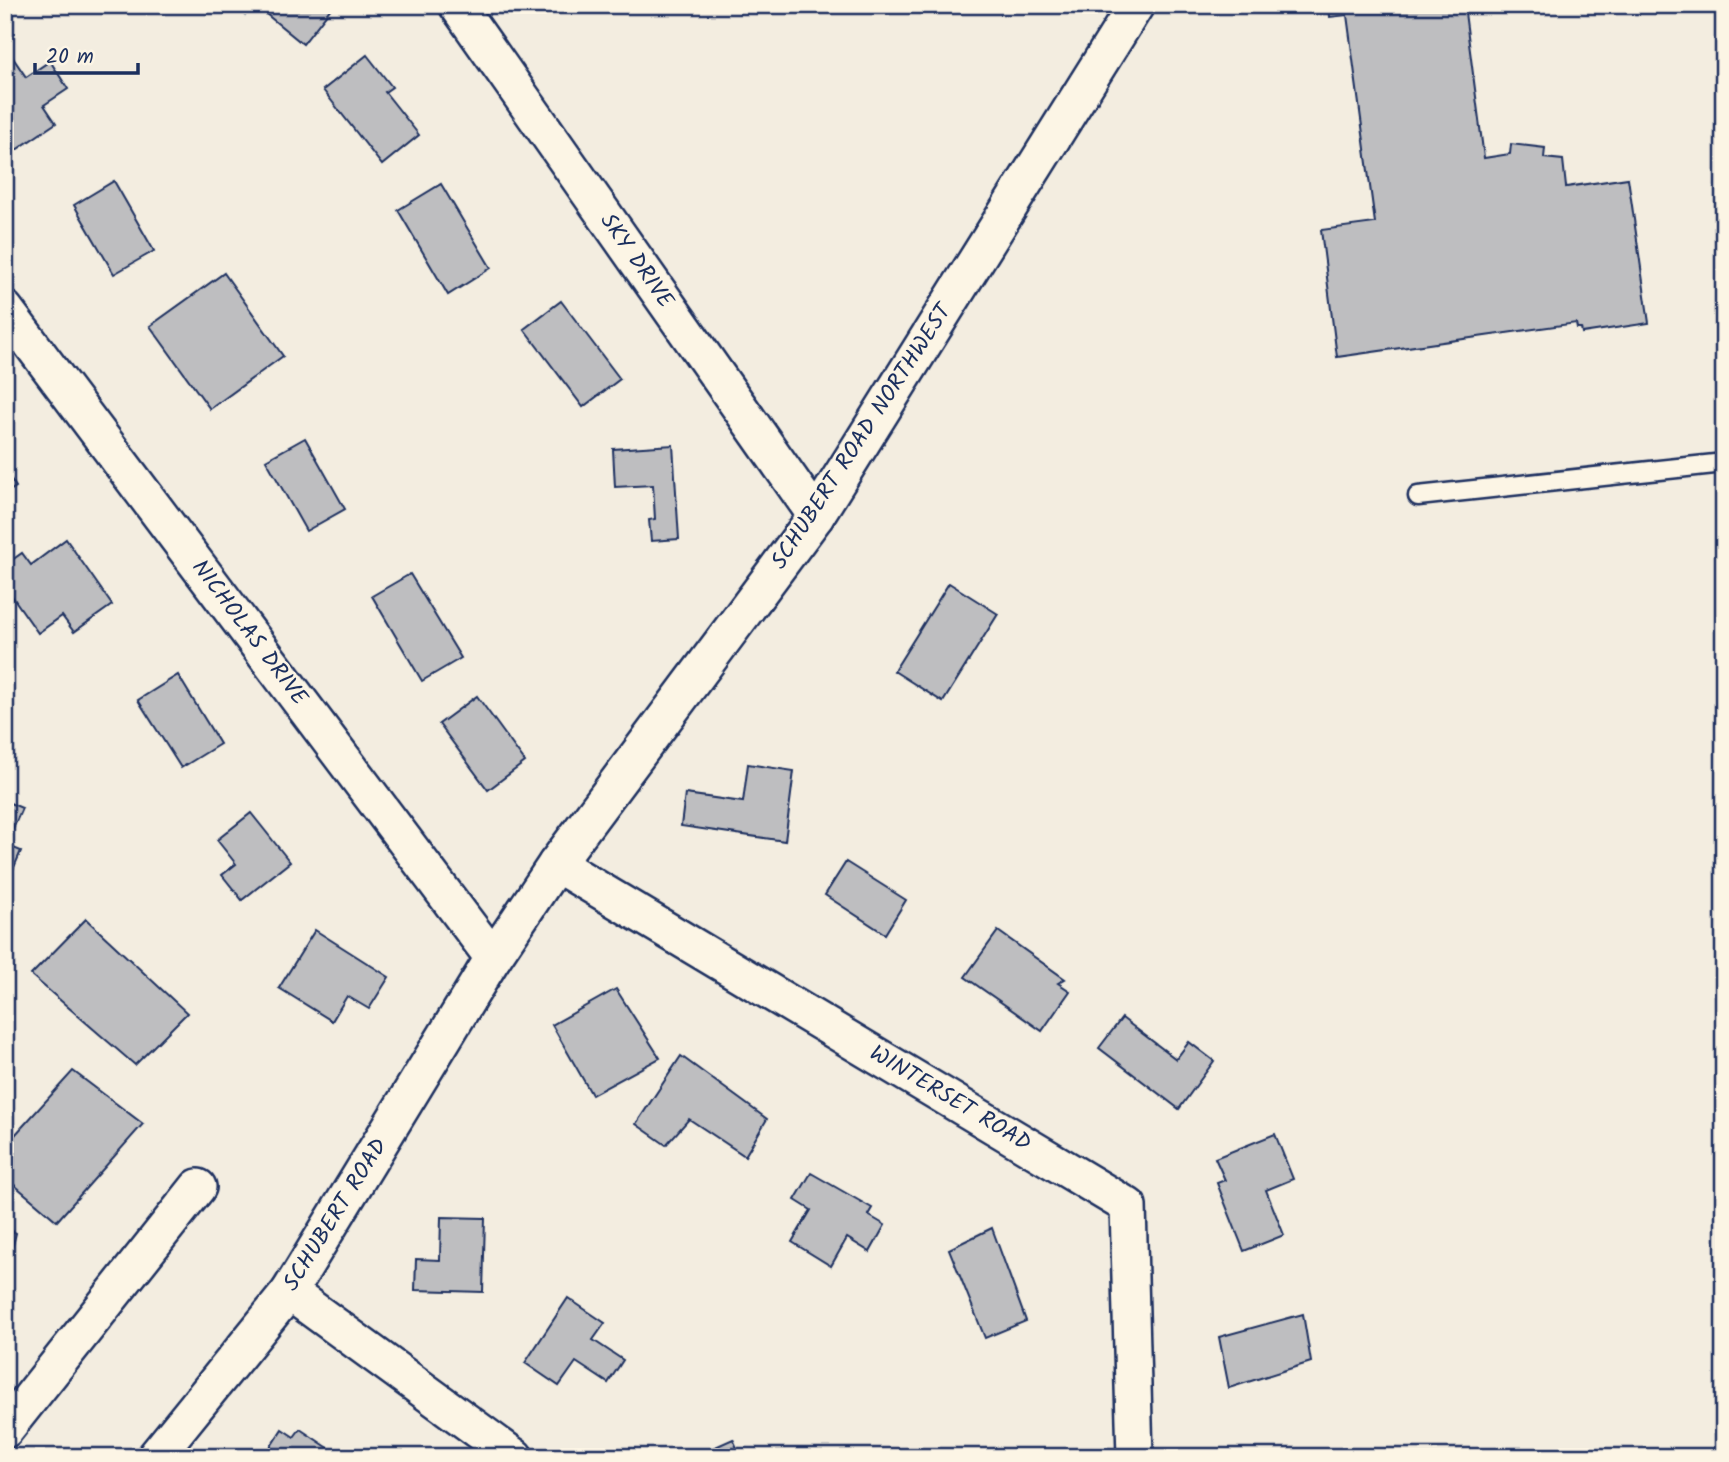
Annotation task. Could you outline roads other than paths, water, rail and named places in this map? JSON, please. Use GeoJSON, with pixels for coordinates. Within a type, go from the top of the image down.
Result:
{"type":"FeatureCollection","features":[{"type":"Feature","properties":{"kind":"street","name":"SKY DRIVE"},"geometry":{"type":"LineString","coordinates":[[457,5],[816,516]]}},
{"type":"Feature","properties":{"kind":"street","name":"SCHUBERT ROAD NORTHWEST"},"geometry":{"type":"LineString","coordinates":[[493,958],[556,864],[816,516],[1136,5]]}},
{"type":"Feature","properties":{"kind":"street","name":"NICHOLAS DRIVE"},"geometry":{"type":"LineString","coordinates":[[5,309],[493,958]]}},
{"type":"Feature","properties":{"kind":"street","name":"WINTERSET ROAD"},"geometry":{"type":"LineString","coordinates":[[556,864],[1128,1206],[1135,1457]]}},
{"type":"Feature","properties":{"kind":"street","name":"SCHUBERT ROAD"},"geometry":{"type":"LineString","coordinates":[[155,1457],[289,1292],[493,958]]}},
{"type":"Feature","properties":{"kind":"street"},"geometry":{"type":"LineString","coordinates":[[5,1430],[198,1187]]}},
{"type":"Feature","properties":{"kind":"street"},"geometry":{"type":"LineString","coordinates":[[289,1292],[516,1457]]}},
{"type":"Feature","properties":{"kind":"lane"},"geometry":{"type":"LineString","coordinates":[[1418,496],[1724,463]]}}]}
